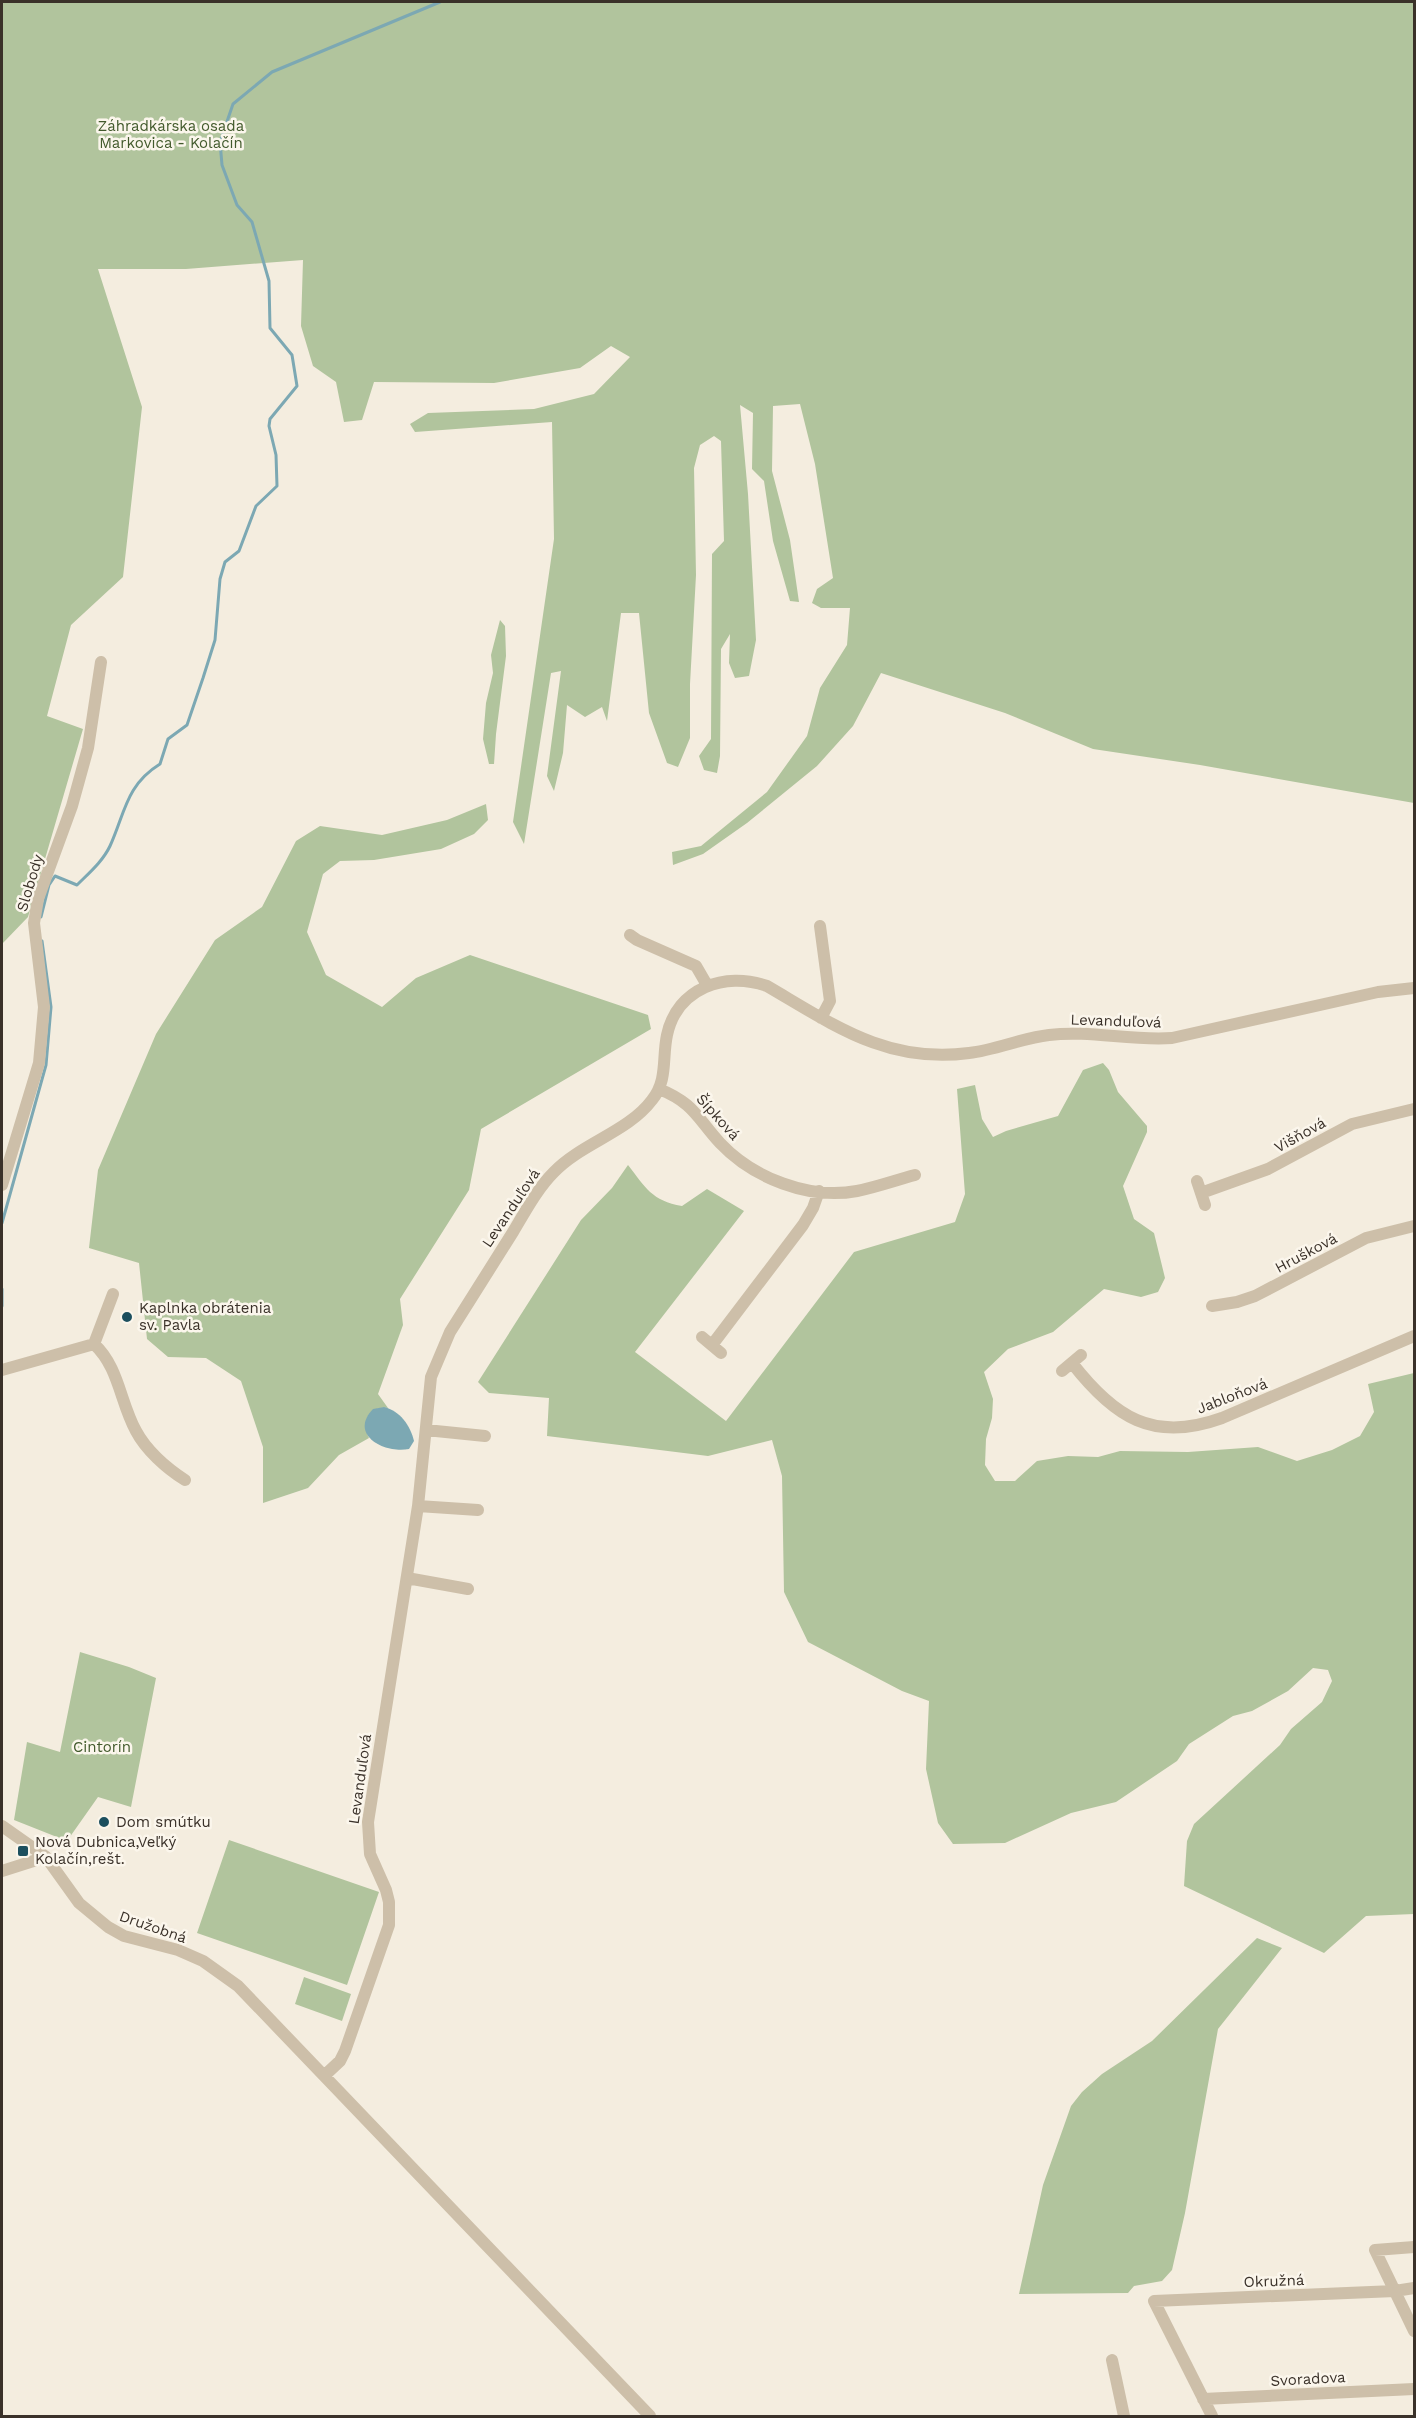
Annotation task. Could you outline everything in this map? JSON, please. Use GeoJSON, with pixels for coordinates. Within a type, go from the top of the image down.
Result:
{"type":"FeatureCollection","features":[{"type":"Feature","properties":{"kind":"street","name":"Slobody"},"geometry":{"type":"LineString","coordinates":[[2,1185],[39,1063],[44,1006],[34,923],[38,899],[72,806],[88,748],[101,662]]}},
{"type":"Feature","properties":{"kind":"street"},"geometry":{"type":"LineString","coordinates":[[820,926],[830,1001],[821,1018]]}},
{"type":"Feature","properties":{"kind":"street"},"geometry":{"type":"LineString","coordinates":[[630,935],[696,966],[707,985]]}},
{"type":"Feature","properties":{"kind":"street","name":"Levanduľová"},"geometry":{"type":"LineString","coordinates":[[325,2075],[340,2061],[345,2051],[389,1925],[387,1890],[370,1854],[368,1822],[418,1506],[432,1377],[440,1352],[450,1332],[538,1192],[565,1161],[639,1114],[660,1089],[665,1071],[665,1044],[672,1020],[683,1003],[707,985],[732,979],[754,981],[860,1039],[910,1054],[953,1055],[972,1053],[1048,1035],[1072,1033],[1149,1040],[1172,1038],[1378,992],[1414,988]]}},
{"type":"Feature","properties":{"kind":"street","name":"Šípková"},"geometry":{"type":"LineString","coordinates":[[660,1089],[686,1102],[720,1143],[746,1165],[784,1184],[819,1191],[857,1191],[915,1175]]}},
{"type":"Feature","properties":{"kind":"street","name":"Višňová"},"geometry":{"type":"LineString","coordinates":[[1201,1193],[1268,1170],[1352,1125],[1414,1109]]}},
{"type":"Feature","properties":{"kind":"street"},"geometry":{"type":"LineString","coordinates":[[712,1345],[803,1225],[813,1208],[819,1191]]}},
{"type":"Feature","properties":{"kind":"street","name":"Hrušková"},"geometry":{"type":"LineString","coordinates":[[1212,1306],[1255,1296],[1366,1238],[1414,1226]]}},
{"type":"Feature","properties":{"kind":"street"},"geometry":{"type":"LineString","coordinates":[[94,1344],[113,1294]]}},
{"type":"Feature","properties":{"kind":"street","name":"Jabloňová"},"geometry":{"type":"LineString","coordinates":[[1062,1371],[1077,1359],[1099,1396],[1121,1413],[1164,1427],[1185,1427],[1222,1418],[1414,1336]]}},
{"type":"Feature","properties":{"kind":"street"},"geometry":{"type":"LineString","coordinates":[[2,1370],[94,1344]]}},
{"type":"Feature","properties":{"kind":"street"},"geometry":{"type":"LineString","coordinates":[[94,1344],[112,1365],[135,1429],[141,1439],[171,1471],[184,1480]]}},
{"type":"Feature","properties":{"kind":"street"},"geometry":{"type":"LineString","coordinates":[[426,1430],[485,1436]]}},
{"type":"Feature","properties":{"kind":"street"},"geometry":{"type":"LineString","coordinates":[[418,1506],[478,1510]]}},
{"type":"Feature","properties":{"kind":"street"},"geometry":{"type":"LineString","coordinates":[[407,1578],[468,1589]]}},
{"type":"Feature","properties":{"kind":"street","name":"Družobná"},"geometry":{"type":"LineString","coordinates":[[2,1826],[46,1857],[80,1903],[108,1927],[124,1935],[178,1950],[203,1961],[238,1986],[650,2416]]}},
{"type":"Feature","properties":{"kind":"street"},"geometry":{"type":"LineString","coordinates":[[2,1871],[46,1857]]}},
{"type":"Feature","properties":{"kind":"street"},"geometry":{"type":"LineString","coordinates":[[1414,2247],[1375,2250],[1414,2331]]}},
{"type":"Feature","properties":{"kind":"street","name":"Okružná"},"geometry":{"type":"LineString","coordinates":[[1203,2399],[1154,2301],[1395,2291],[1414,2288]]}},
{"type":"Feature","properties":{"kind":"street"},"geometry":{"type":"LineString","coordinates":[[1112,2360],[1124,2416]]}},
{"type":"Feature","properties":{"kind":"street","name":"Svoradova"},"geometry":{"type":"LineString","coordinates":[[1203,2399],[1414,2389]]}},
{"type":"Feature","properties":{"kind":"street"},"geometry":{"type":"LineString","coordinates":[[1203,2399],[1212,2416]]}},
{"type":"Feature","properties":{"kind":"green space","name":"Záhradkárska osada Markovica - Kolačín"},"geometry":{"type":"Polygon","coordinates":[[[2,2],[1414,2],[1414,803],[1200,765],[1093,749],[1005,713],[881,673],[853,726],[817,766],[747,823],[703,854],[673,865],[672,852],[701,846],[767,792],[807,736],[820,688],[847,645],[850,608],[821,608],[812,603],[817,589],[833,578],[815,464],[800,404],[773,406],[772,471],[790,540],[799,602],[790,601],[773,541],[764,481],[752,469],[753,413],[740,405],[748,494],[756,640],[749,676],[735,678],[729,663],[730,634],[721,649],[720,756],[717,773],[704,770],[699,756],[711,739],[712,554],[724,541],[721,441],[714,436],[700,445],[694,468],[696,575],[690,684],[690,738],[678,767],[667,763],[649,713],[639,613],[621,613],[607,721],[602,707],[585,717],[567,705],[563,753],[554,791],[547,776],[561,671],[551,673],[524,844],[513,822],[554,539],[552,422],[415,432],[410,424],[428,413],[534,409],[594,394],[630,357],[611,346],[580,368],[494,383],[374,382],[362,420],[344,422],[336,382],[313,366],[301,326],[303,260],[186,269],[98,269],[142,407],[123,577],[71,625],[47,716],[83,729],[28,917],[2,944],[2,2]]]}},
{"type":"Feature","properties":{"kind":"green space"},"geometry":{"type":"Polygon","coordinates":[[[500,620],[505,626],[506,656],[494,764],[489,764],[483,739],[486,703],[493,673],[491,655],[500,620]]]}},
{"type":"Feature","properties":{"kind":"green space"},"geometry":{"type":"Polygon","coordinates":[[[486,804],[488,820],[474,834],[441,849],[374,860],[340,861],[323,874],[307,932],[326,975],[382,1007],[416,978],[470,955],[648,1015],[651,1029],[481,1129],[469,1190],[400,1299],[403,1325],[378,1394],[388,1408],[376,1409],[368,1416],[366,1426],[369,1438],[339,1455],[308,1488],[263,1503],[263,1447],[241,1381],[206,1358],[168,1357],[147,1339],[139,1263],[89,1248],[98,1170],[156,1034],[215,940],[262,907],[296,841],[320,826],[382,835],[447,820],[486,804]]]}},
{"type":"Feature","properties":{"kind":"green space"},"geometry":{"type":"Polygon","coordinates":[[[1103,1063],[1109,1070],[1118,1092],[1147,1126],[1147,1132],[1123,1186],[1134,1219],[1154,1233],[1165,1278],[1158,1292],[1141,1297],[1104,1289],[1053,1332],[1008,1349],[984,1372],[993,1399],[992,1418],[986,1439],[985,1465],[995,1481],[1015,1481],[1037,1461],[1068,1456],[1098,1457],[1120,1451],[1188,1452],[1258,1447],[1297,1461],[1332,1450],[1360,1436],[1374,1412],[1368,1384],[1414,1373],[1414,1914],[1366,1916],[1324,1953],[1184,1886],[1187,1841],[1194,1824],[1280,1745],[1291,1729],[1322,1702],[1332,1681],[1328,1670],[1313,1668],[1288,1691],[1252,1711],[1233,1716],[1189,1744],[1177,1761],[1116,1802],[1071,1813],[1005,1843],[953,1844],[938,1823],[926,1769],[929,1701],[902,1691],[808,1642],[784,1592],[782,1476],[772,1440],[708,1456],[547,1436],[549,1398],[489,1393],[478,1382],[581,1220],[612,1188],[628,1165],[650,1192],[663,1201],[682,1206],[707,1189],[744,1211],[635,1352],[726,1421],[854,1252],[955,1222],[965,1194],[957,1089],[975,1085],[982,1119],[993,1137],[1058,1116],[1083,1070],[1103,1063]]]}},
{"type":"Feature","properties":{"kind":"green space","name":"Cintorín"},"geometry":{"type":"Polygon","coordinates":[[[80,1652],[156,1678],[131,1807],[98,1797],[67,1841],[14,1820],[27,1742],[60,1752],[80,1652]]]}},
{"type":"Feature","properties":{"kind":"green space"},"geometry":{"type":"Polygon","coordinates":[[[229,1840],[379,1892],[347,1985],[197,1933],[229,1840]]]}},
{"type":"Feature","properties":{"kind":"green space"},"geometry":{"type":"Polygon","coordinates":[[[1257,1938],[1282,1948],[1218,2029],[1185,2213],[1172,2270],[1162,2281],[1134,2286],[1128,2293],[1019,2294],[1043,2185],[1071,2106],[1082,2092],[1102,2074],[1152,2041],[1257,1938]]]}},
{"type":"Feature","properties":{"kind":"green space"},"geometry":{"type":"Polygon","coordinates":[[[304,1977],[351,1994],[342,2021],[295,2004],[304,1977]]]}},
{"type":"Feature","properties":{"kind":"water"},"geometry":{"type":"Polygon","coordinates":[[[384,1407],[395,1412],[407,1424],[414,1441],[409,1449],[390,1449],[373,1441],[367,1434],[366,1418],[373,1409],[384,1407]]]}},
{"type":"Feature","properties":{"kind":"waterway"},"geometry":{"type":"LineString","coordinates":[[41,917],[49,885],[55,876],[77,885],[100,862],[110,846],[133,790],[149,772],[160,764],[168,739],[187,725],[215,640],[220,579],[225,562],[239,551],[256,506],[277,486],[276,455],[269,426],[270,419],[297,386],[292,355],[270,328],[269,281],[252,222],[237,205],[222,165],[220,142],[233,104],[272,72],[440,2]]}},
{"type":"Feature","properties":{"kind":"waterway"},"geometry":{"type":"LineString","coordinates":[[2,1223],[46,1065],[51,1007],[42,941]]}},
{"type":"Feature","properties":{"kind":"waterway"},"geometry":{"type":"LineString","coordinates":[[2,1289],[2,1306]]}},
{"type":"Feature","properties":{"kind":"place","name":"Kaplnka obrátenia sv. Pavla"},"geometry":{"type":"Point","coordinates":[127,1317]}},
{"type":"Feature","properties":{"kind":"place","name":"Dom smútku"},"geometry":{"type":"Point","coordinates":[104,1822]}},
{"type":"Feature","properties":{"kind":"place","name":"Nová Dubnica,Veľký Kolačín,rešt."},"geometry":{"type":"Point","coordinates":[23,1851]}}]}
